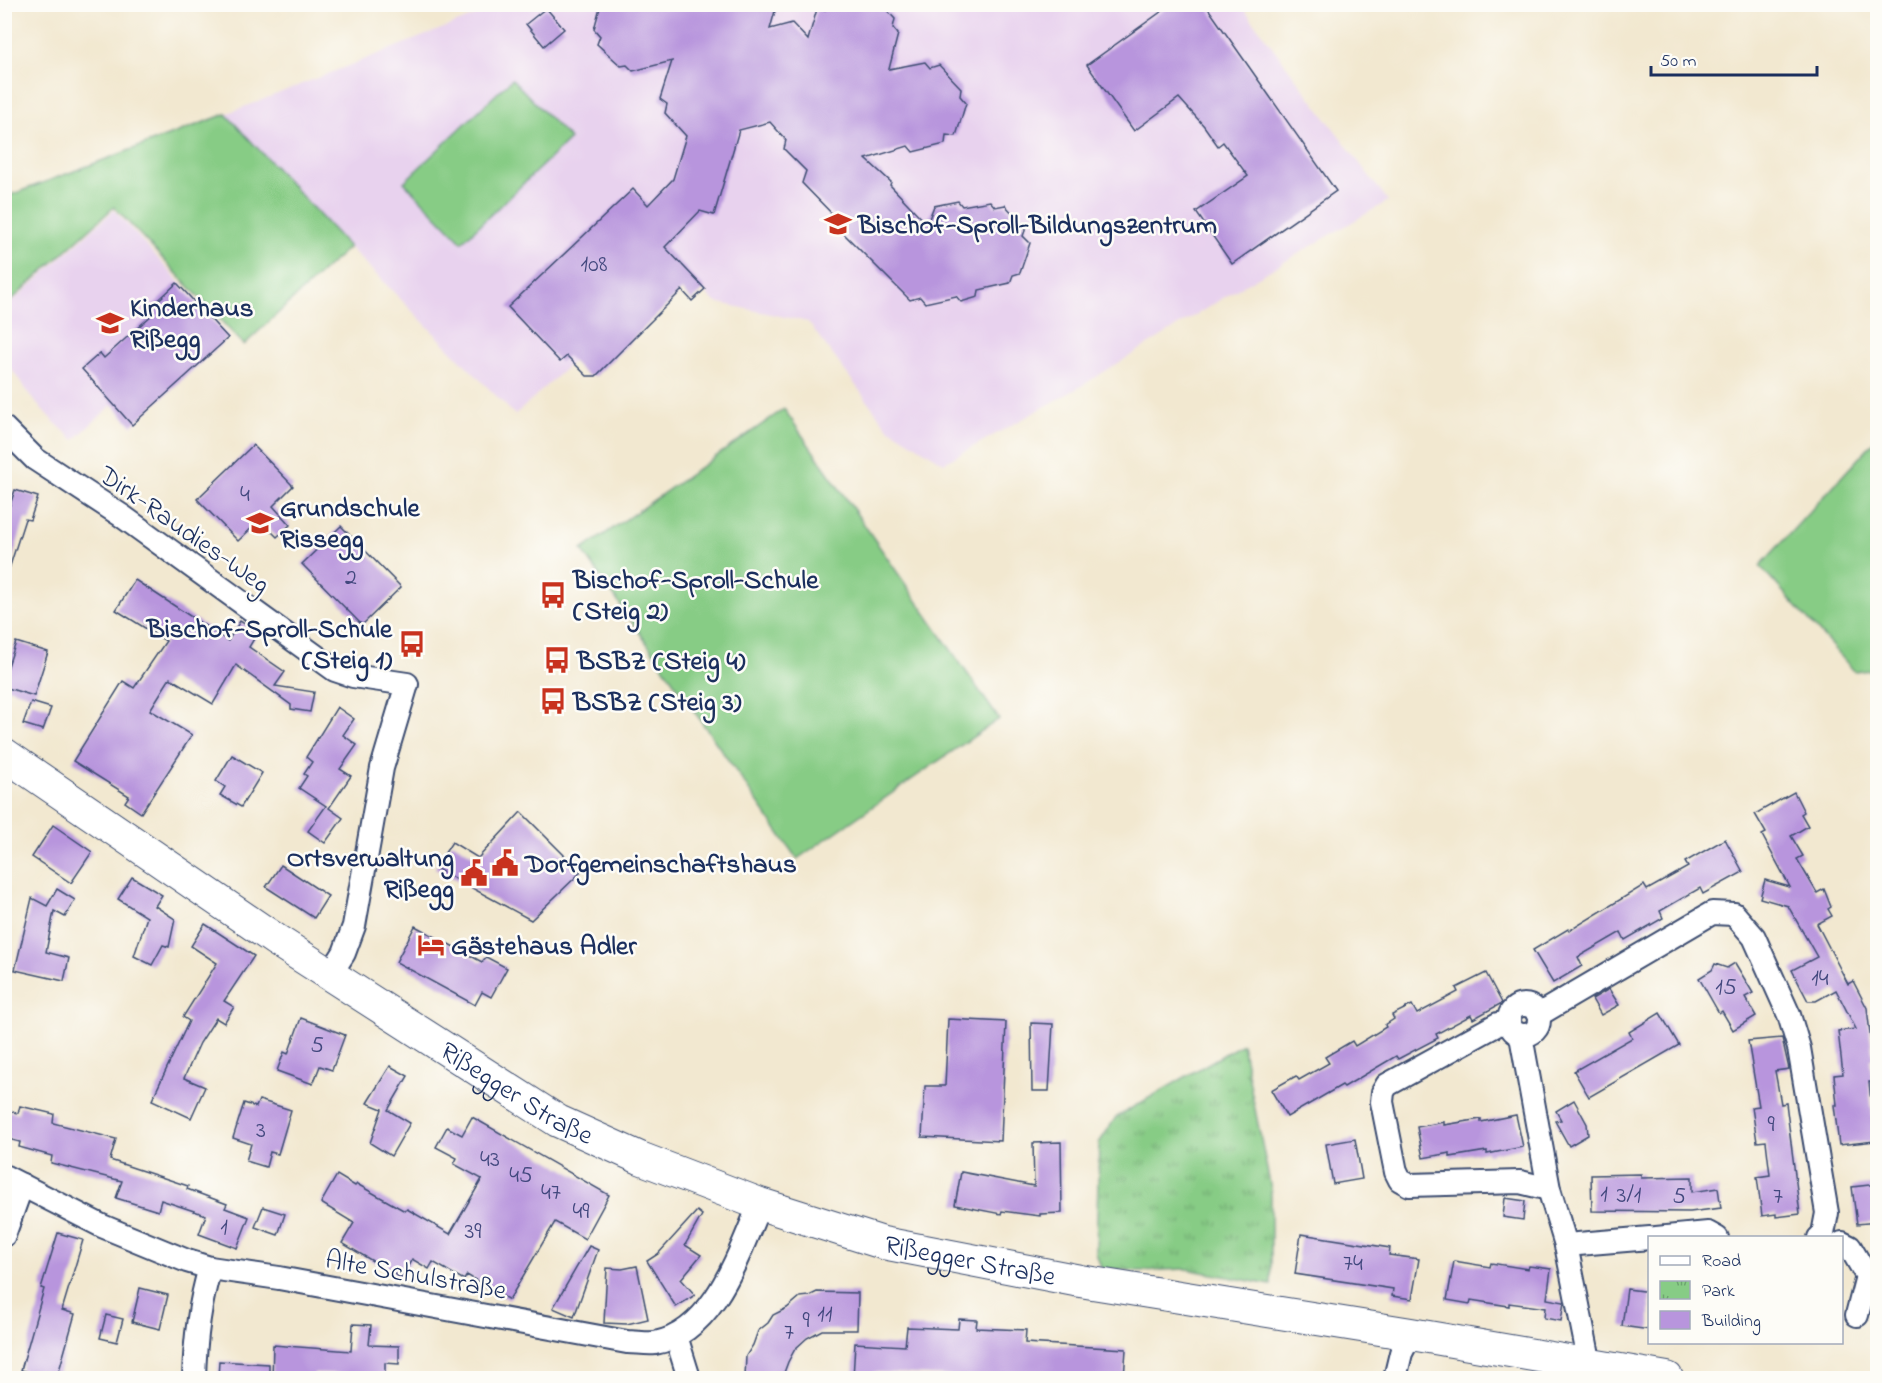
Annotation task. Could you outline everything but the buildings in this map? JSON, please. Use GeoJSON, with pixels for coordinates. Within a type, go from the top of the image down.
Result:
{"type":"FeatureCollection","features":[{"type":"Feature","properties":{"kind":"street","name":"Dirk-Raudies-Weg"},"geometry":{"type":"LineString","coordinates":[[4,428],[35,459],[122,516],[335,670],[353,676],[407,684],[382,768],[354,926],[344,953],[330,975]]}},
{"type":"Feature","properties":{"kind":"street","name":"Rißegger Straße"},"geometry":{"type":"LineString","coordinates":[[4,754],[330,975],[558,1121],[640,1158],[760,1204],[883,1243],[1080,1281],[1667,1378]]}},
{"type":"Feature","properties":{"kind":"street"},"geometry":{"type":"LineString","coordinates":[[1549,1189],[1520,1182],[1410,1185],[1400,1180],[1396,1172],[1382,1102],[1383,1092],[1387,1085],[1498,1024],[1529,1035],[1536,1030],[1539,1023],[1538,1014],[1712,913],[1734,914],[1754,937],[1789,1015],[1799,1048],[1827,1213],[1828,1236]]}},
{"type":"Feature","properties":{"kind":"street"},"geometry":{"type":"LineString","coordinates":[[1515,1030],[1549,1189],[1566,1245],[1590,1365]]}},
{"type":"Feature","properties":{"kind":"street","name":"Alte Schulstraße"},"geometry":{"type":"LineString","coordinates":[[14,1180],[102,1226],[187,1261],[210,1268],[290,1280],[627,1342],[654,1343],[676,1336],[700,1318],[720,1292],[760,1204]]}},
{"type":"Feature","properties":{"kind":"street"},"geometry":{"type":"LineString","coordinates":[[4,1235],[14,1180]]}},
{"type":"Feature","properties":{"kind":"street"},"geometry":{"type":"LineString","coordinates":[[1677,1236],[1708,1233],[1713,1236]]}},
{"type":"Feature","properties":{"kind":"street"},"geometry":{"type":"LineString","coordinates":[[1566,1245],[1648,1238]]}},
{"type":"Feature","properties":{"kind":"street"},"geometry":{"type":"LineString","coordinates":[[1843,1244],[1850,1247],[1867,1276],[1857,1315]]}},
{"type":"Feature","properties":{"kind":"street"},"geometry":{"type":"LineString","coordinates":[[194,1378],[195,1338],[210,1268]]}},
{"type":"Feature","properties":{"kind":"street"},"geometry":{"type":"LineString","coordinates":[[1395,1378],[1401,1353],[1411,1334]]}},
{"type":"Feature","properties":{"kind":"street"},"geometry":{"type":"LineString","coordinates":[[676,1336],[689,1378]]}},
{"type":"Feature","properties":{"kind":"shaded area","name":"Bischof-Sproll-Bildungszentrum"},"geometry":{"type":"Polygon","coordinates":[[[502,5],[1241,5],[1388,201],[1233,292],[1078,388],[944,463],[887,427],[808,322],[715,302],[677,265],[515,415],[349,247],[226,114],[502,5]]]}},
{"type":"Feature","properties":{"kind":"shaded area","name":"Kinderhaus Rißegg"},"geometry":{"type":"Polygon","coordinates":[[[114,210],[229,337],[132,426],[112,405],[74,440],[33,399],[5,360],[5,308],[114,210]]]}},
{"type":"Feature","properties":{"kind":"green space"},"geometry":{"type":"Polygon","coordinates":[[[512,79],[570,139],[462,242],[404,182],[512,79]]]}},
{"type":"Feature","properties":{"kind":"green space"},"geometry":{"type":"Polygon","coordinates":[[[226,114],[349,247],[244,345],[114,207],[5,306],[5,197],[226,114]]]}},
{"type":"Feature","properties":{"kind":"green space"},"geometry":{"type":"Polygon","coordinates":[[[784,409],[999,719],[797,859],[582,550],[784,409]]]}},
{"type":"Feature","properties":{"kind":"green space"},"geometry":{"type":"Polygon","coordinates":[[[1877,438],[1877,669],[1855,672],[1760,566],[1877,438]]]}},
{"type":"Feature","properties":{"kind":"green space"},"geometry":{"type":"Polygon","coordinates":[[[1242,1044],[1271,1189],[1271,1285],[1186,1269],[1138,1271],[1101,1268],[1096,1253],[1099,1143],[1116,1117],[1242,1044]]]}},
{"type":"Feature","properties":{"kind":"place","name":"Bischof-Sproll-Bildungszentrum"},"geometry":{"type":"Point","coordinates":[838,224]}},
{"type":"Feature","properties":{"kind":"place","name":"Kinderhaus Rißegg"},"geometry":{"type":"Point","coordinates":[110,323]}},
{"type":"Feature","properties":{"kind":"place","name":"Grundschule Rissegg"},"geometry":{"type":"Point","coordinates":[260,523]}},
{"type":"Feature","properties":{"kind":"place","name":"Bischof-Sproll-Schule (Steig 2)"},"geometry":{"type":"Point","coordinates":[553,595]}},
{"type":"Feature","properties":{"kind":"place","name":"Bischof-Sproll-Schule (Steig 1)"},"geometry":{"type":"Point","coordinates":[412,644]}},
{"type":"Feature","properties":{"kind":"place","name":"BSBZ (Steig 4)"},"geometry":{"type":"Point","coordinates":[557,660]}},
{"type":"Feature","properties":{"kind":"place","name":"BSBZ (Steig 3)"},"geometry":{"type":"Point","coordinates":[553,701]}},
{"type":"Feature","properties":{"kind":"place","name":"Dorfgemeinschaftshaus"},"geometry":{"type":"Point","coordinates":[505,863]}},
{"type":"Feature","properties":{"kind":"place","name":"Ortsverwaltung Rißegg"},"geometry":{"type":"Point","coordinates":[474,873]}},
{"type":"Feature","properties":{"kind":"place","name":"Gästehaus Adler"},"geometry":{"type":"Point","coordinates":[431,945]}}]}
